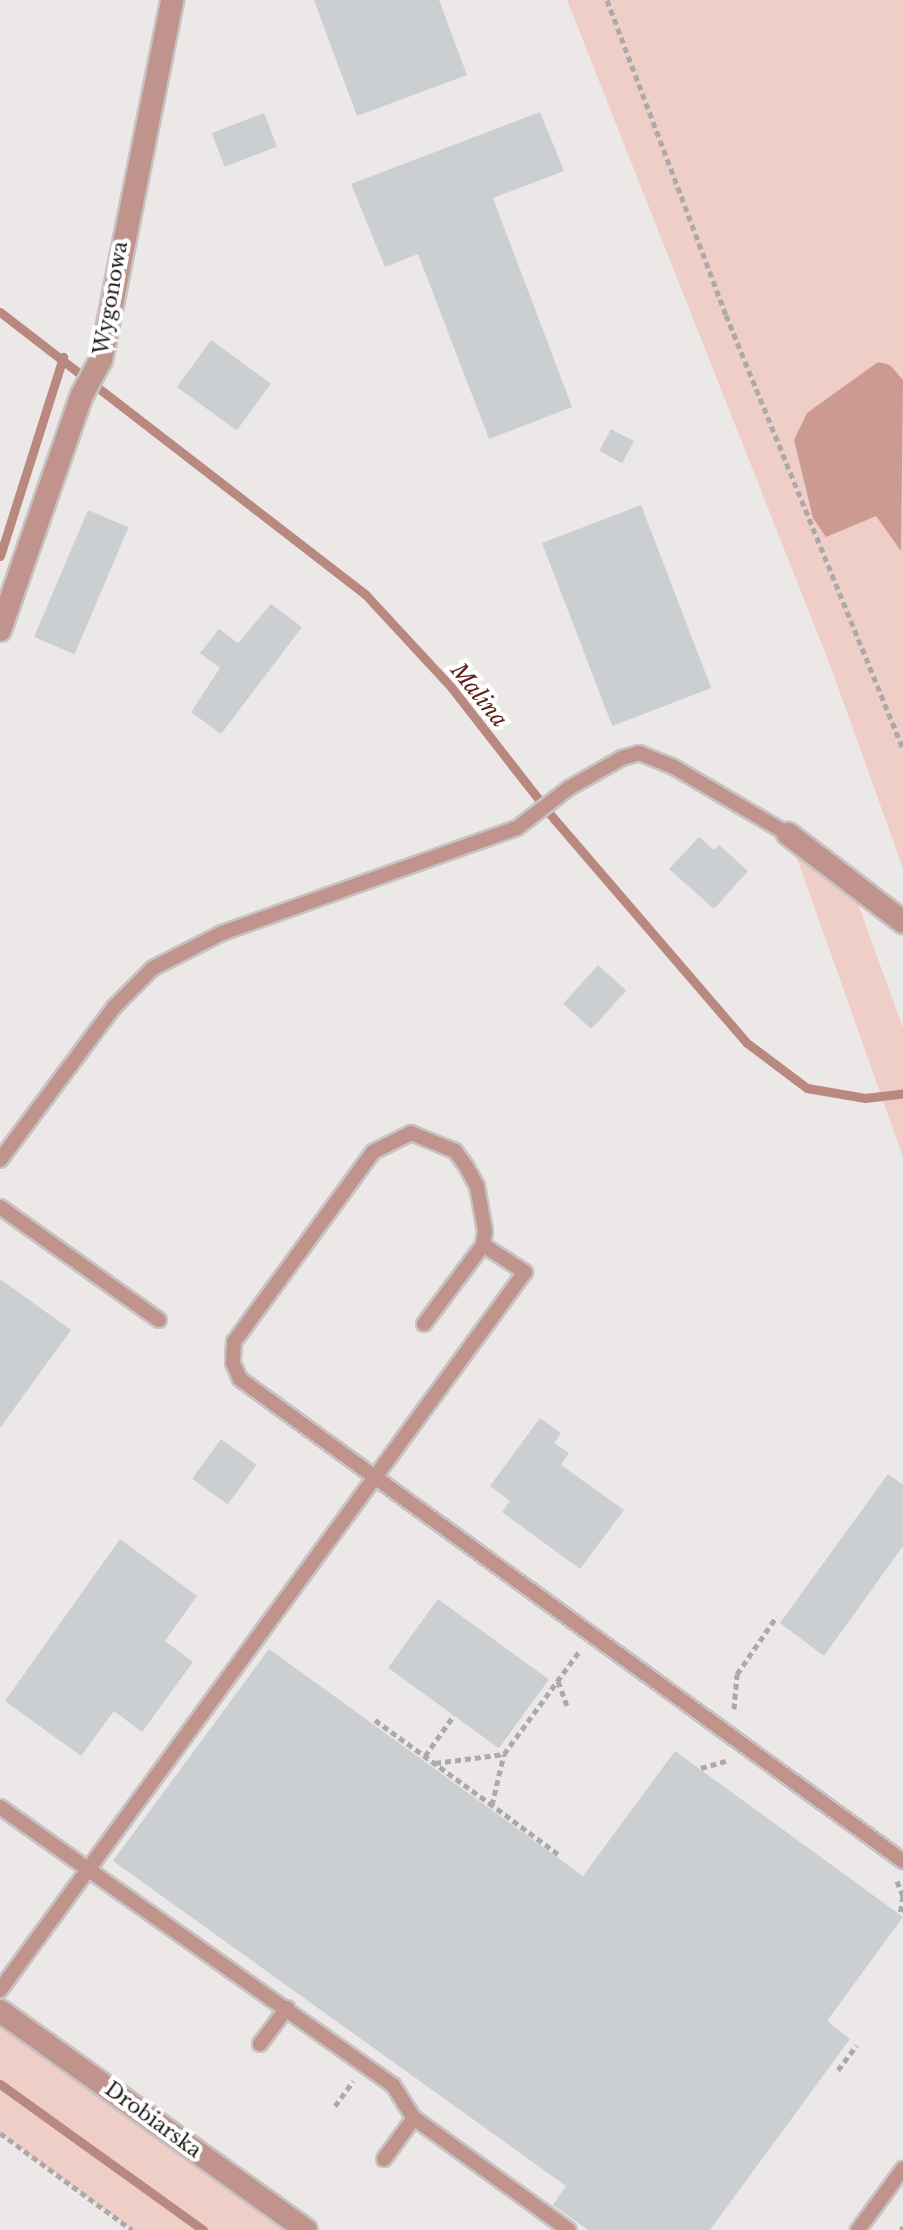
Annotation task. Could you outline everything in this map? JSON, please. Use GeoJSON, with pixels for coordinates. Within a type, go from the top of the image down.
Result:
{"type":"FeatureCollection","features":[{"type":"Feature","properties":{"kind":"street","name":"Wygonowa"},"geometry":{"type":"LineString","coordinates":[[0,630],[82,395],[101,360],[172,0]]}},
{"type":"Feature","properties":{"kind":"street"},"geometry":{"type":"LineString","coordinates":[[788,834],[903,922]]}},
{"type":"Feature","properties":{"kind":"street","name":"Drobiarska"},"geometry":{"type":"LineString","coordinates":[[0,2011],[306,2230]]}},
{"type":"Feature","properties":{"kind":"lane"},"geometry":{"type":"LineString","coordinates":[[0,1160],[114,1007],[153,968],[222,933],[517,828],[569,788],[639,753],[672,766],[788,834]]}},
{"type":"Feature","properties":{"kind":"lane"},"geometry":{"type":"LineString","coordinates":[[424,1324],[483,1245],[477,1186],[455,1151],[411,1133],[392,1138],[373,1152],[234,1342],[233,1363],[240,1379],[903,1861]]}},
{"type":"Feature","properties":{"kind":"lane"},"geometry":{"type":"LineString","coordinates":[[0,1207],[159,1320]]}},
{"type":"Feature","properties":{"kind":"lane"},"geometry":{"type":"LineString","coordinates":[[0,1990],[5,1972],[87,1870],[525,1272],[483,1245]]}},
{"type":"Feature","properties":{"kind":"lane"},"geometry":{"type":"LineString","coordinates":[[0,1807],[87,1870],[126,1891],[393,2085],[414,2118],[569,2230]]}},
{"type":"Feature","properties":{"kind":"lane"},"geometry":{"type":"LineString","coordinates":[[260,2044],[287,2008]]}},
{"type":"Feature","properties":{"kind":"lane"},"geometry":{"type":"LineString","coordinates":[[384,2159],[414,2118]]}},
{"type":"Feature","properties":{"kind":"lane"},"geometry":{"type":"LineString","coordinates":[[858,2230],[903,2169]]}},
{"type":"Feature","properties":{"kind":"path"},"geometry":{"type":"LineString","coordinates":[[607,0],[726,315],[903,748]]}},
{"type":"Feature","properties":{"kind":"path"},"geometry":{"type":"LineString","coordinates":[[736,1713],[737,1674],[777,1616]]}},
{"type":"Feature","properties":{"kind":"path"},"geometry":{"type":"LineString","coordinates":[[492,1805],[504,1754],[580,1651]]}},
{"type":"Feature","properties":{"kind":"path"},"geometry":{"type":"LineString","coordinates":[[558,1681],[568,1708]]}},
{"type":"Feature","properties":{"kind":"path"},"geometry":{"type":"LineString","coordinates":[[425,1756],[454,1715]]}},
{"type":"Feature","properties":{"kind":"path"},"geometry":{"type":"LineString","coordinates":[[375,1720],[558,1854]]}},
{"type":"Feature","properties":{"kind":"path"},"geometry":{"type":"LineString","coordinates":[[435,1763],[504,1754]]}},
{"type":"Feature","properties":{"kind":"path"},"geometry":{"type":"LineString","coordinates":[[838,2070],[857,2045]]}},
{"type":"Feature","properties":{"kind":"path"},"geometry":{"type":"LineString","coordinates":[[335,2106],[357,2076]]}},
{"type":"Feature","properties":{"kind":"path"},"geometry":{"type":"LineString","coordinates":[[0,2133],[132,2230]]}},
{"type":"Feature","properties":{"kind":"shaded area"},"geometry":{"type":"Polygon","coordinates":[[[567,0],[903,0],[903,868],[830,665],[567,0]]]}},
{"type":"Feature","properties":{"kind":"shaded area"},"geometry":{"type":"Polygon","coordinates":[[[878,362],[890,365],[903,380],[901,551],[876,516],[826,537],[813,518],[794,440],[807,413],[878,362]]]}},
{"type":"Feature","properties":{"kind":"shaded area"},"geometry":{"type":"Polygon","coordinates":[[[793,847],[856,898],[903,1028],[903,1157],[793,847]]]}},
{"type":"Feature","properties":{"kind":"shaded area"},"geometry":{"type":"Polygon","coordinates":[[[0,2011],[306,2230],[132,2230],[0,2133],[0,2011]]]}},
{"type":"Feature","properties":{"kind":"building"},"geometry":{"type":"Polygon","coordinates":[[[314,0],[439,0],[467,75],[357,116],[314,0]]]}},
{"type":"Feature","properties":{"kind":"building"},"geometry":{"type":"Polygon","coordinates":[[[540,112],[564,171],[493,198],[572,407],[489,439],[418,254],[385,267],[351,184],[540,112]]]}},
{"type":"Feature","properties":{"kind":"building"},"geometry":{"type":"Polygon","coordinates":[[[264,113],[277,147],[225,167],[212,133],[264,113]]]}},
{"type":"Feature","properties":{"kind":"building"},"geometry":{"type":"Polygon","coordinates":[[[211,340],[271,383],[237,430],[177,387],[211,340]]]}},
{"type":"Feature","properties":{"kind":"building"},"geometry":{"type":"Polygon","coordinates":[[[611,429],[634,441],[622,463],[599,451],[611,429]]]}},
{"type":"Feature","properties":{"kind":"building"},"geometry":{"type":"Polygon","coordinates":[[[641,505],[711,688],[612,726],[542,543],[641,505]]]}},
{"type":"Feature","properties":{"kind":"building"},"geometry":{"type":"Polygon","coordinates":[[[88,510],[129,527],[75,654],[34,637],[88,510]]]}},
{"type":"Feature","properties":{"kind":"building"},"geometry":{"type":"Polygon","coordinates":[[[271,604],[302,627],[221,734],[191,712],[220,668],[200,653],[219,629],[238,643],[271,604]]]}},
{"type":"Feature","properties":{"kind":"building"},"geometry":{"type":"Polygon","coordinates":[[[699,837],[714,850],[719,845],[748,871],[714,909],[669,869],[699,837]]]}},
{"type":"Feature","properties":{"kind":"building"},"geometry":{"type":"Polygon","coordinates":[[[598,965],[626,990],[591,1029],[563,1004],[598,965]]]}},
{"type":"Feature","properties":{"kind":"building"},"geometry":{"type":"Polygon","coordinates":[[[0,1279],[71,1330],[0,1428],[0,1279]]]}},
{"type":"Feature","properties":{"kind":"building"},"geometry":{"type":"Polygon","coordinates":[[[540,1418],[561,1433],[554,1443],[569,1453],[561,1465],[624,1510],[580,1569],[502,1512],[510,1501],[490,1486],[540,1418]]]}},
{"type":"Feature","properties":{"kind":"building"},"geometry":{"type":"Polygon","coordinates":[[[221,1439],[257,1465],[228,1505],[192,1479],[221,1439]]]}},
{"type":"Feature","properties":{"kind":"building"},"geometry":{"type":"Polygon","coordinates":[[[888,1474],[903,1485],[903,1546],[824,1656],[780,1623],[888,1474]]]}},
{"type":"Feature","properties":{"kind":"building"},"geometry":{"type":"Polygon","coordinates":[[[120,1539],[197,1596],[165,1641],[193,1662],[142,1732],[114,1711],[81,1756],[5,1701],[120,1539]]]}},
{"type":"Feature","properties":{"kind":"building"},"geometry":{"type":"Polygon","coordinates":[[[438,1599],[549,1680],[499,1748],[388,1668],[438,1599]]]}},
{"type":"Feature","properties":{"kind":"building"},"geometry":{"type":"Polygon","coordinates":[[[269,1649],[583,1876],[675,1751],[903,1917],[827,2021],[850,2039],[710,2230],[588,2230],[553,2205],[566,2186],[113,1861],[269,1649]]]}},
{"type":"Feature","properties":{"kind":"waterway","name":"Malina"},"geometry":{"type":"LineString","coordinates":[[0,312],[365,594],[451,687],[555,820],[747,1043],[807,1088],[865,1098],[903,1093]]}},
{"type":"Feature","properties":{"kind":"waterway"},"geometry":{"type":"LineString","coordinates":[[0,556],[63,357]]}},
{"type":"Feature","properties":{"kind":"waterway"},"geometry":{"type":"LineString","coordinates":[[0,2084],[203,2230]]}}]}
